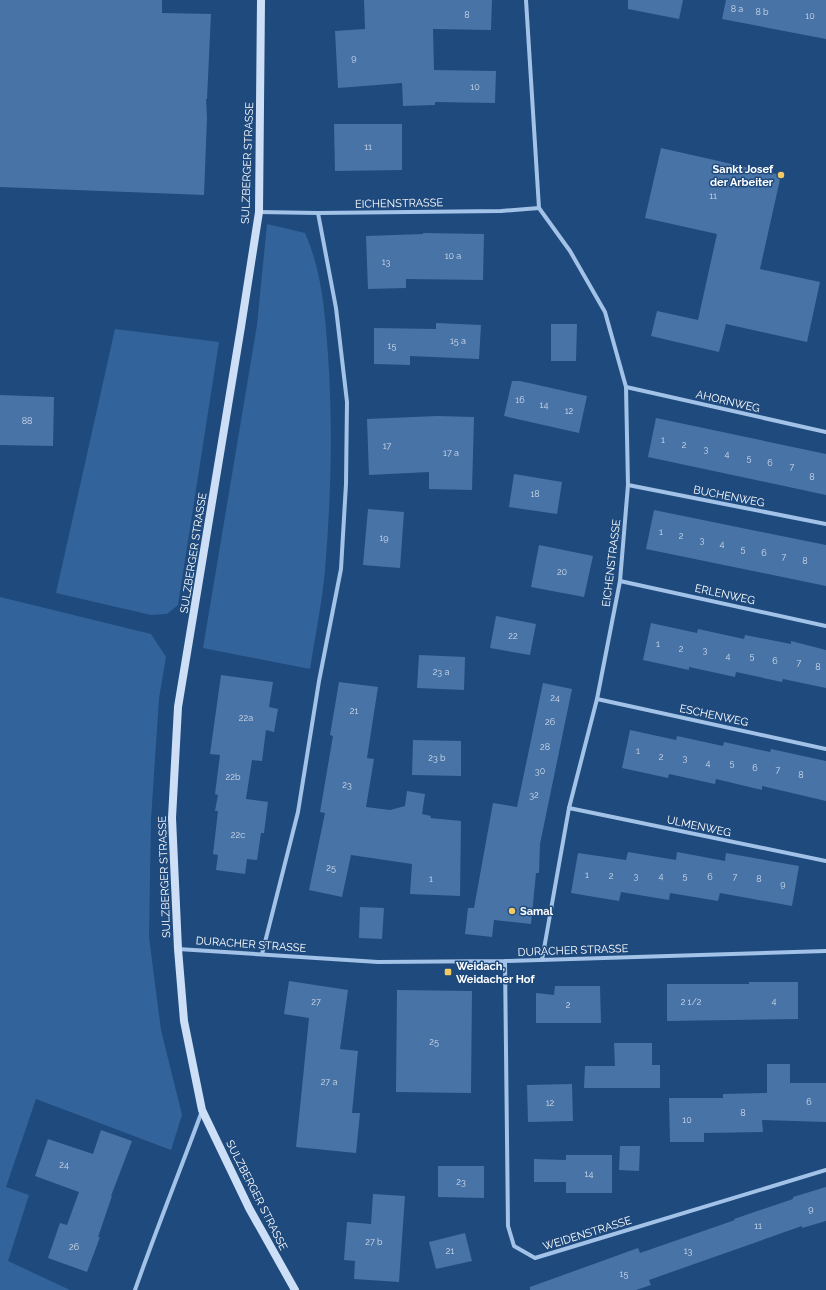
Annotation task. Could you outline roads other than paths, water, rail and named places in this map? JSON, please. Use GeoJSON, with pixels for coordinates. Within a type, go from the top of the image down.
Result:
{"type":"FeatureCollection","features":[{"type":"Feature","properties":{"kind":"street","name":"SULZBERGER STRASSE"},"geometry":{"type":"LineString","coordinates":[[261,0],[259,212],[238,350],[178,707],[172,818],[178,949],[184,1021],[202,1110],[249,1208],[295,1290]]}},
{"type":"Feature","properties":{"kind":"street"},"geometry":{"type":"LineString","coordinates":[[526,0],[539,208]]}},
{"type":"Feature","properties":{"kind":"street","name":"EICHENSTRASSE"},"geometry":{"type":"LineString","coordinates":[[259,212],[318,213],[501,211],[539,208],[570,251],[605,312],[626,387],[628,485],[620,581],[597,699],[569,808],[542,960]]}},
{"type":"Feature","properties":{"kind":"street"},"geometry":{"type":"LineString","coordinates":[[262,954],[298,812],[319,681],[341,569],[346,484],[346,402],[336,308],[318,213]]}},
{"type":"Feature","properties":{"kind":"street","name":"AHORNWEG"},"geometry":{"type":"LineString","coordinates":[[626,387],[826,432]]}},
{"type":"Feature","properties":{"kind":"street","name":"BUCHENWEG"},"geometry":{"type":"LineString","coordinates":[[628,485],[826,524]]}},
{"type":"Feature","properties":{"kind":"street","name":"ERLENWEG"},"geometry":{"type":"LineString","coordinates":[[620,581],[826,626]]}},
{"type":"Feature","properties":{"kind":"street","name":"ESCHENWEG"},"geometry":{"type":"LineString","coordinates":[[597,699],[826,749]]}},
{"type":"Feature","properties":{"kind":"street","name":"ULMENWEG"},"geometry":{"type":"LineString","coordinates":[[569,808],[826,861]]}},
{"type":"Feature","properties":{"kind":"street","name":"DURACHER STRASSE"},"geometry":{"type":"LineString","coordinates":[[178,949],[378,962],[505,961],[826,952]]}},
{"type":"Feature","properties":{"kind":"street","name":"WEIDENSTRASSE"},"geometry":{"type":"LineString","coordinates":[[505,961],[508,1226],[514,1246],[535,1258],[826,1170]]}},
{"type":"Feature","properties":{"kind":"street"},"geometry":{"type":"LineString","coordinates":[[135,1290],[150,1245],[180,1172],[202,1110]]}},
{"type":"Feature","properties":{"kind":"place","name":"Sankt Josef der Arbeiter"},"geometry":{"type":"Point","coordinates":[781,175]}},
{"type":"Feature","properties":{"kind":"place","name":"Samal"},"geometry":{"type":"Point","coordinates":[512,911]}},
{"type":"Feature","properties":{"kind":"place","name":"Weidach, Weidacher Hof"},"geometry":{"type":"Point","coordinates":[448,972]}}]}
